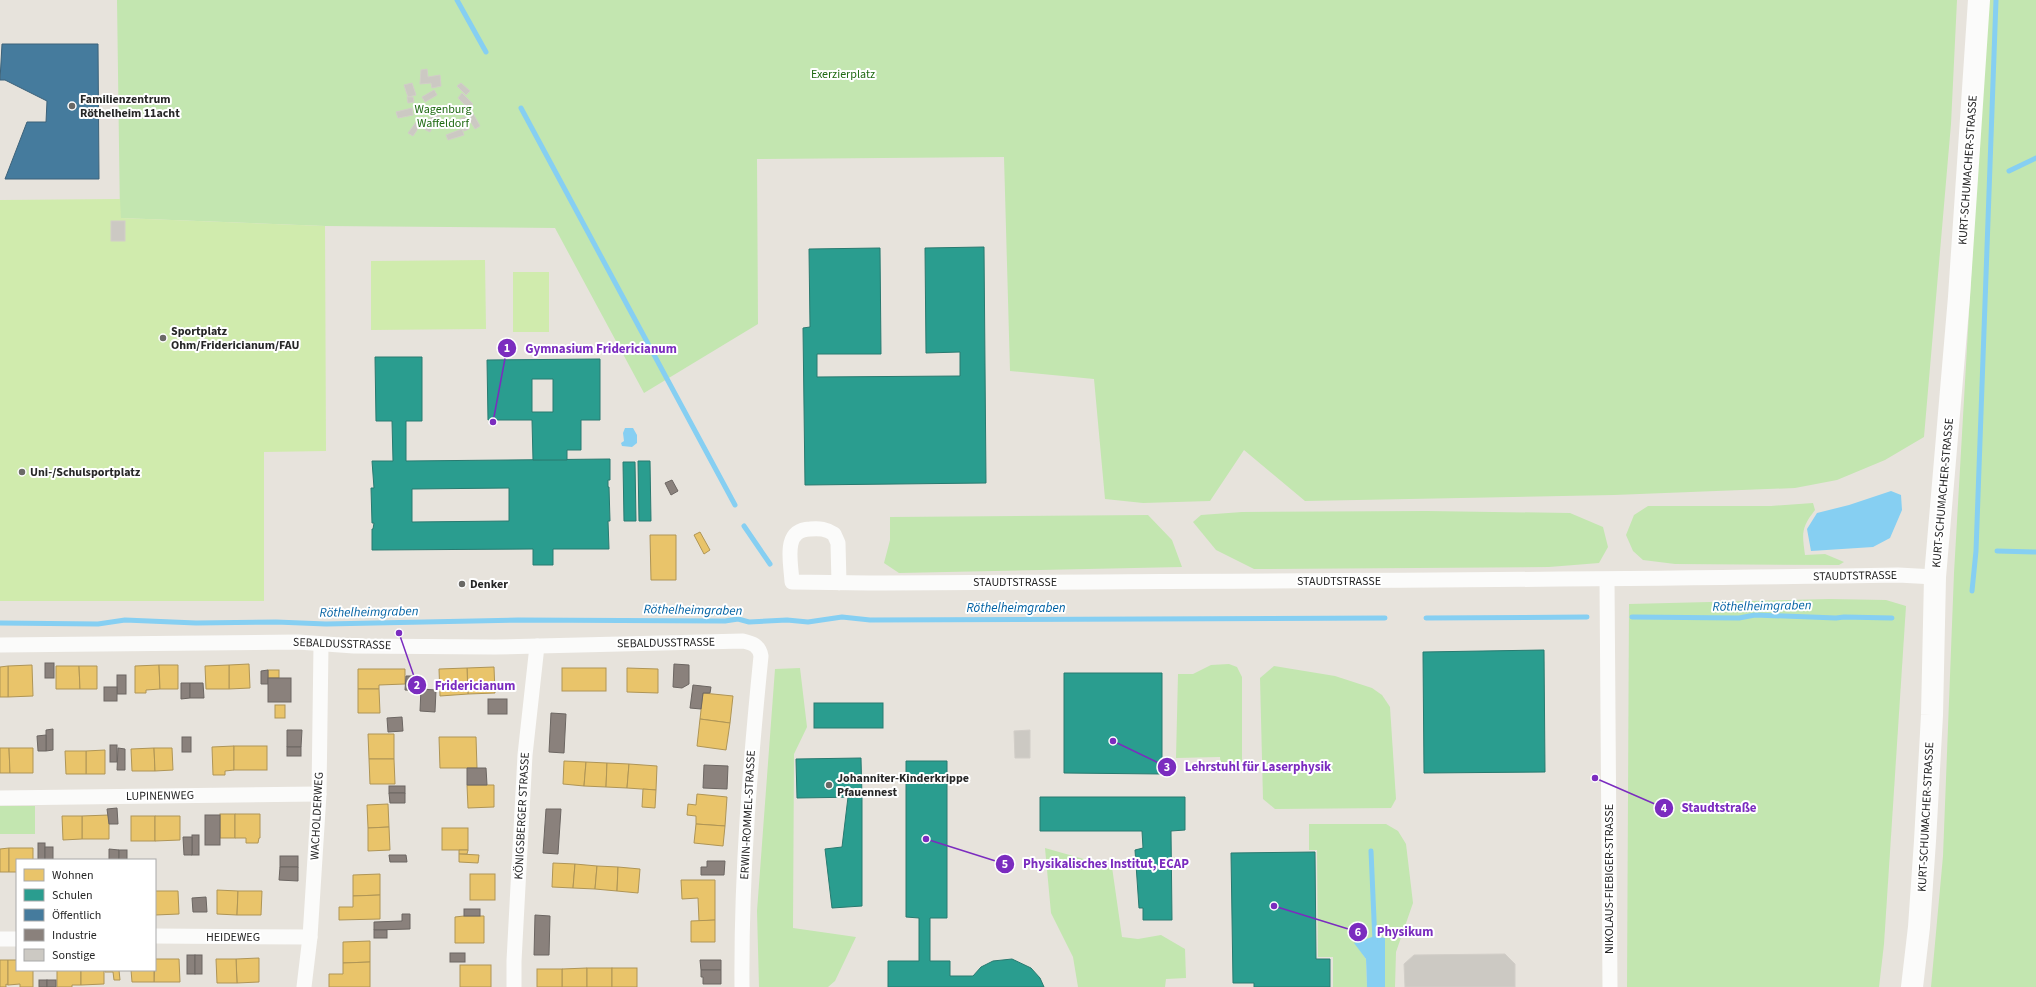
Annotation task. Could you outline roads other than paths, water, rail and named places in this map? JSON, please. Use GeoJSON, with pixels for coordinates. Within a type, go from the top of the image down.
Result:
{"type":"FeatureCollection","features":[{"type":"Feature","properties":{"kind":"main road","name":"KURT-SCHUMACHER-STRASSE"},"geometry":{"type":"LineString","coordinates":[[1912,987],[1919,927],[1926,826],[1932,715],[1935,577],[1959,297],[1979,0]]}},
{"type":"Feature","properties":{"kind":"street","name":"STAUDTSTRASSE"},"geometry":{"type":"LineString","coordinates":[[839,582],[838,543],[834,534],[821,528],[804,529],[794,534],[790,542],[792,582],[839,582],[1607,580],[1898,576],[1935,577]]}},
{"type":"Feature","properties":{"kind":"street","name":"NIKOLAUS-FIEBIGER-STRASSE"},"geometry":{"type":"LineString","coordinates":[[1607,580],[1610,987]]}},
{"type":"Feature","properties":{"kind":"street","name":"SEBALDUSSTRASSE"},"geometry":{"type":"LineString","coordinates":[[0,645],[298,642],[321,645],[495,647],[743,641],[756,645]]}},
{"type":"Feature","properties":{"kind":"street","name":"WACHOLDERWEG"},"geometry":{"type":"LineString","coordinates":[[304,987],[310,937],[319,794],[321,645]]}},
{"type":"Feature","properties":{"kind":"street","name":"ERWIN-ROMMEL-STRASSE"},"geometry":{"type":"LineString","coordinates":[[742,987],[742,920],[748,806],[761,656],[760,649],[756,645]]}},
{"type":"Feature","properties":{"kind":"street","name":"KÖNIGSBERGER STRASSE"},"geometry":{"type":"LineString","coordinates":[[514,987],[514,961],[525,755],[537,646]]}},
{"type":"Feature","properties":{"kind":"street","name":"LUPINENWEG"},"geometry":{"type":"LineString","coordinates":[[0,798],[319,794]]}},
{"type":"Feature","properties":{"kind":"street","name":"HEIDEWEG"},"geometry":{"type":"LineString","coordinates":[[156,936],[310,937]]}},
{"type":"Feature","properties":{"kind":"street"},"geometry":{"type":"LineString","coordinates":[[0,939],[16,939]]}},
{"type":"Feature","properties":{"kind":"water"},"geometry":{"type":"Polygon","coordinates":[[[625,428],[633,428],[637,435],[637,443],[632,447],[622,446],[621,443],[624,441],[623,433],[625,428]]]}},
{"type":"Feature","properties":{"kind":"water"},"geometry":{"type":"Polygon","coordinates":[[[1891,491],[1901,495],[1902,510],[1890,538],[1873,547],[1811,551],[1807,529],[1817,513],[1849,505],[1891,491]]]}},
{"type":"Feature","properties":{"kind":"water"},"geometry":{"type":"Polygon","coordinates":[[[1375,936],[1385,938],[1385,987],[1367,987],[1366,959],[1354,943],[1375,936]]]}},
{"type":"Feature","properties":{"kind":"waterway"},"geometry":{"type":"LineString","coordinates":[[457,0],[486,52]]}},
{"type":"Feature","properties":{"kind":"waterway"},"geometry":{"type":"LineString","coordinates":[[1972,591],[1976,551],[1996,0]]}},
{"type":"Feature","properties":{"kind":"waterway"},"geometry":{"type":"LineString","coordinates":[[521,108],[735,505]]}},
{"type":"Feature","properties":{"kind":"waterway"},"geometry":{"type":"LineString","coordinates":[[2009,171],[2036,158]]}},
{"type":"Feature","properties":{"kind":"waterway"},"geometry":{"type":"LineString","coordinates":[[744,526],[770,564]]}},
{"type":"Feature","properties":{"kind":"waterway"},"geometry":{"type":"LineString","coordinates":[[1997,551],[2036,552]]}},
{"type":"Feature","properties":{"kind":"waterway","name":"Röthelheimgraben"},"geometry":{"type":"LineString","coordinates":[[1632,617],[1739,618],[1755,615],[1836,618],[1892,618]]}},
{"type":"Feature","properties":{"kind":"waterway","name":"Röthelheimgraben"},"geometry":{"type":"LineString","coordinates":[[0,623],[98,624],[125,620],[196,623],[276,622],[326,624],[518,620],[725,621],[738,619],[749,622],[787,620],[808,622],[842,617],[870,620],[1385,618]]}},
{"type":"Feature","properties":{"kind":"waterway","name":"Röthelheimgraben"},"geometry":{"type":"LineString","coordinates":[[1426,618],[1587,617]]}},
{"type":"Feature","properties":{"kind":"waterway"},"geometry":{"type":"LineString","coordinates":[[1371,851],[1375,942]]}},
{"type":"Feature","properties":{"kind":"place","name":"Familienzentrum Röthelheim 11acht"},"geometry":{"type":"Point","coordinates":[72,106]}},
{"type":"Feature","properties":{"kind":"place","name":"Sportplatz Ohm/Fridericianum/FAU"},"geometry":{"type":"Point","coordinates":[163,338]}},
{"type":"Feature","properties":{"kind":"place","name":"Gymnasium Fridericianum"},"geometry":{"type":"Point","coordinates":[493,422]}},
{"type":"Feature","properties":{"kind":"place","name":"Uni-/Schulsportplatz"},"geometry":{"type":"Point","coordinates":[22,472]}},
{"type":"Feature","properties":{"kind":"place","name":"Denker"},"geometry":{"type":"Point","coordinates":[462,584]}},
{"type":"Feature","properties":{"kind":"place","name":"Fridericianum"},"geometry":{"type":"Point","coordinates":[399,633]}},
{"type":"Feature","properties":{"kind":"place","name":"Lehrstuhl für Laserphysik"},"geometry":{"type":"Point","coordinates":[1113,741]}},
{"type":"Feature","properties":{"kind":"place","name":"Staudtstraße"},"geometry":{"type":"Point","coordinates":[1595,778]}},
{"type":"Feature","properties":{"kind":"place","name":"Johanniter-Kinderkrippe Pfauennest"},"geometry":{"type":"Point","coordinates":[829,785]}},
{"type":"Feature","properties":{"kind":"place","name":"Physikalisches Institut, ECAP"},"geometry":{"type":"Point","coordinates":[926,839]}},
{"type":"Feature","properties":{"kind":"place","name":"Physikum"},"geometry":{"type":"Point","coordinates":[1274,906]}},
{"type":"Feature","properties":{"kind":"park label","name":"Exerzierplatz"},"geometry":{"type":"Point","coordinates":[843,74]}},
{"type":"Feature","properties":{"kind":"park label","name":"Wagenburg Waffeldorf"},"geometry":{"type":"Point","coordinates":[443,116]}}]}
